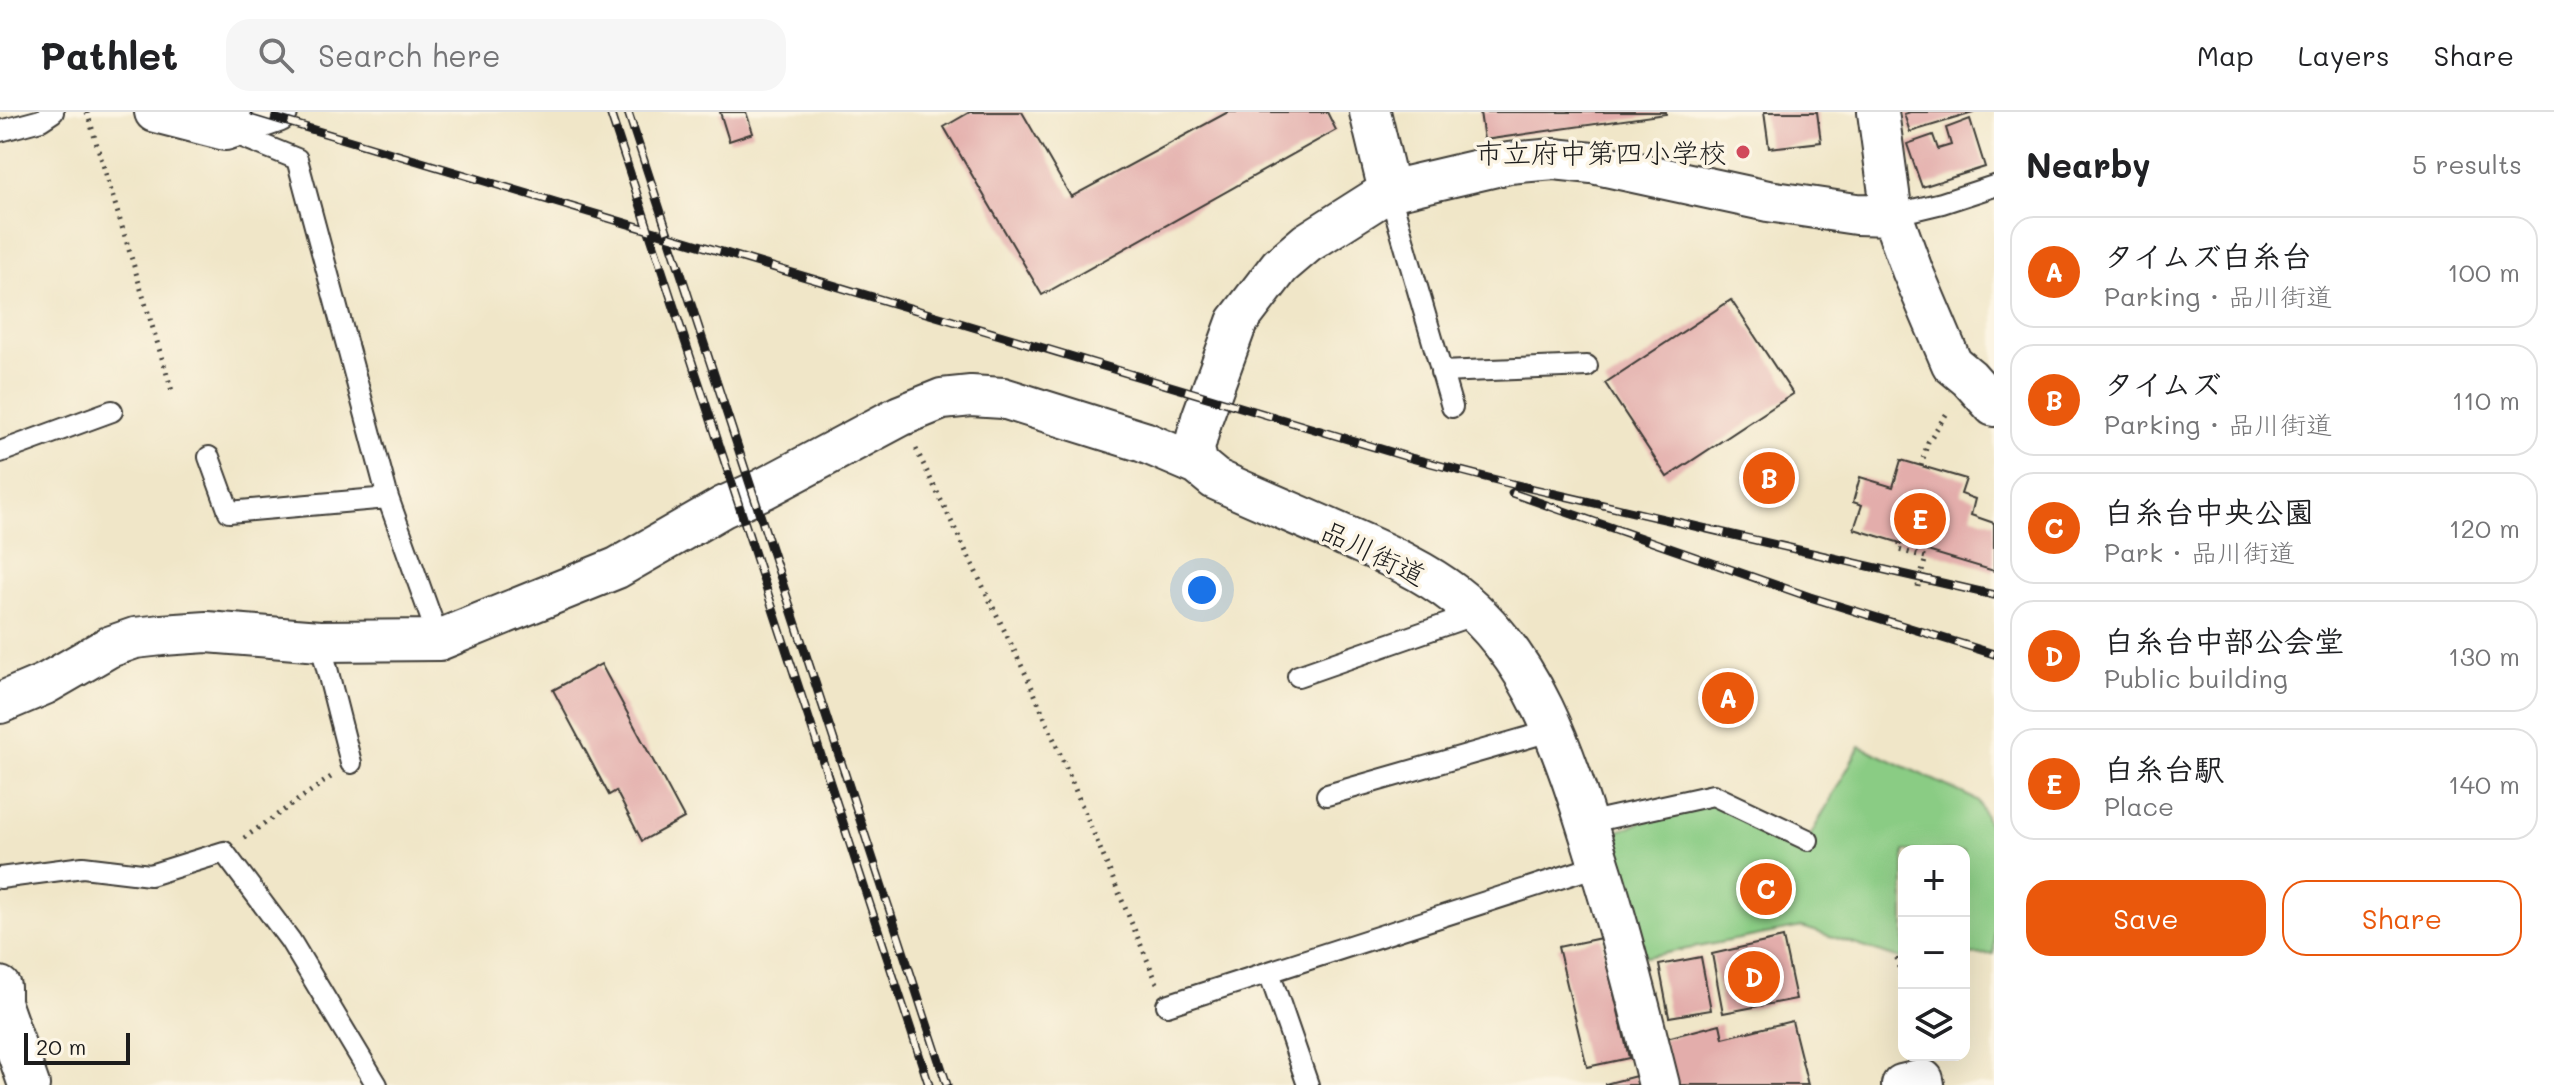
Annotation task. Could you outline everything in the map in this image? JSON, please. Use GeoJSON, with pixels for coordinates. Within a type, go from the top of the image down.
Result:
{"type":"FeatureCollection","features":[{"type":"Feature","properties":{"kind":"street"},"geometry":{"type":"LineString","coordinates":[[155,112],[225,130],[277,112]]}},
{"type":"Feature","properties":{"kind":"street"},"geometry":{"type":"LineString","coordinates":[[1370,112],[1389,191]]}},
{"type":"Feature","properties":{"kind":"street"},"geometry":{"type":"LineString","coordinates":[[1878,112],[1892,215],[1917,282],[1952,364],[1986,383]]}},
{"type":"Feature","properties":{"kind":"street"},"geometry":{"type":"LineString","coordinates":[[1198,465],[1194,449],[1202,418],[1226,348],[1251,300],[1280,266],[1307,243],[1389,191],[1509,163],[1554,159],[1592,163],[1768,201],[1856,214],[1892,215]]}},
{"type":"Feature","properties":{"kind":"street","name":"品川街道"},"geometry":{"type":"LineString","coordinates":[[439,640],[617,568],[723,507],[900,416],[942,399],[971,396],[1003,398],[1144,442],[1198,465],[1215,479],[1440,584],[1497,636],[1532,686],[1554,730],[1624,942],[1659,1085]]}},
{"type":"Feature","properties":{"kind":"street"},"geometry":{"type":"LineString","coordinates":[[0,703],[45,684],[109,647],[135,638],[207,632],[320,641],[439,640]]}},
{"type":"Feature","properties":{"kind":"street"},"geometry":{"type":"LineString","coordinates":[[0,987],[0,1002],[29,1085]]}},
{"type":"Feature","properties":{"kind":"street"},"geometry":{"type":"LineString","coordinates":[[1902,1085],[1923,1080],[1924,1085]]}},
{"type":"Feature","properties":{"kind":"lane"},"geometry":{"type":"LineString","coordinates":[[0,131],[41,120],[53,112]]}},
{"type":"Feature","properties":{"kind":"lane"},"geometry":{"type":"LineString","coordinates":[[225,130],[297,159],[388,498],[439,640]]}},
{"type":"Feature","properties":{"kind":"lane"},"geometry":{"type":"LineString","coordinates":[[1892,215],[1994,186]]}},
{"type":"Feature","properties":{"kind":"lane"},"geometry":{"type":"LineString","coordinates":[[1389,191],[1452,407]]}},
{"type":"Feature","properties":{"kind":"lane"},"geometry":{"type":"LineString","coordinates":[[1441,372],[1587,366]]}},
{"type":"Feature","properties":{"kind":"lane"},"geometry":{"type":"LineString","coordinates":[[0,452],[112,411]]}},
{"type":"Feature","properties":{"kind":"lane"},"geometry":{"type":"LineString","coordinates":[[209,457],[229,512],[388,498]]}},
{"type":"Feature","properties":{"kind":"lane"},"geometry":{"type":"LineString","coordinates":[[1298,676],[1476,614]]}},
{"type":"Feature","properties":{"kind":"lane"},"geometry":{"type":"LineString","coordinates":[[320,641],[351,763]]}},
{"type":"Feature","properties":{"kind":"lane"},"geometry":{"type":"LineString","coordinates":[[1327,795],[1554,730]]}},
{"type":"Feature","properties":{"kind":"lane"},"geometry":{"type":"LineString","coordinates":[[1586,823],[1713,795],[1808,840]]}},
{"type":"Feature","properties":{"kind":"lane"},"geometry":{"type":"LineString","coordinates":[[0,878],[83,867],[150,875],[224,852],[290,940],[377,1085]]}},
{"type":"Feature","properties":{"kind":"lane"},"geometry":{"type":"LineString","coordinates":[[1167,1005],[1600,865]]}},
{"type":"Feature","properties":{"kind":"lane"},"geometry":{"type":"LineString","coordinates":[[1269,972],[1308,1085]]}},
{"type":"Feature","properties":{"kind":"path"},"geometry":{"type":"LineString","coordinates":[[87,112],[172,391]]}},
{"type":"Feature","properties":{"kind":"path"},"geometry":{"type":"LineString","coordinates":[[1921,466],[1928,442],[1986,383]]}},
{"type":"Feature","properties":{"kind":"path"},"geometry":{"type":"LineString","coordinates":[[900,416],[1030,683],[1167,1005]]}},
{"type":"Feature","properties":{"kind":"path"},"geometry":{"type":"LineString","coordinates":[[1900,543],[1899,550],[1926,557],[1917,590]]}},
{"type":"Feature","properties":{"kind":"path"},"geometry":{"type":"LineString","coordinates":[[224,852],[351,763]]}},
{"type":"Feature","properties":{"kind":"path"},"geometry":{"type":"LineString","coordinates":[[1897,958],[1903,989]]}},
{"type":"Feature","properties":{"kind":"green space"},"geometry":{"type":"Polygon","coordinates":[[[1860,746],[1977,800],[1994,835],[1994,954],[1970,955],[1970,845],[1898,845],[1898,958],[1802,927],[1645,957],[1613,833],[1713,795],[1808,840],[1860,746]]]}},
{"type":"Feature","properties":{"kind":"building"},"geometry":{"type":"Polygon","coordinates":[[[720,112],[746,112],[753,133],[729,141],[720,112]]]}},
{"type":"Feature","properties":{"kind":"building"},"geometry":{"type":"Polygon","coordinates":[[[970,112],[1022,112],[1071,197],[1228,112],[1327,112],[1336,130],[1042,295],[944,127],[970,112]]]}},
{"type":"Feature","properties":{"kind":"building"},"geometry":{"type":"Polygon","coordinates":[[[1480,112],[1666,112],[1666,114],[1484,140],[1480,112]]]}},
{"type":"Feature","properties":{"kind":"building","name":"市立府中第四小学校"},"geometry":{"type":"Polygon","coordinates":[[[1764,112],[1817,112],[1821,142],[1769,148],[1764,112]]]}},
{"type":"Feature","properties":{"kind":"building"},"geometry":{"type":"Polygon","coordinates":[[[1973,113],[1910,132],[1904,114],[1973,113]]]}},
{"type":"Feature","properties":{"kind":"building"},"geometry":{"type":"Polygon","coordinates":[[[1970,119],[1985,167],[1922,187],[1907,144],[1933,135],[1938,149],[1951,145],[1946,128],[1970,119]]]}},
{"type":"Feature","properties":{"kind":"building"},"geometry":{"type":"Polygon","coordinates":[[[1731,300],[1793,394],[1667,477],[1605,383],[1731,300]]]}},
{"type":"Feature","properties":{"kind":"building"},"geometry":{"type":"Polygon","coordinates":[[[1901,460],[1966,479],[1961,494],[1975,499],[1971,515],[1994,523],[1994,571],[1854,529],[1862,505],[1853,502],[1860,477],[1893,487],[1901,460]]]}},
{"type":"Feature","properties":{"kind":"building"},"geometry":{"type":"Polygon","coordinates":[[[601,664],[684,818],[642,841],[616,791],[609,795],[553,690],[601,664]]]}},
{"type":"Feature","properties":{"kind":"building"},"geometry":{"type":"Polygon","coordinates":[[[1601,938],[1629,1058],[1587,1067],[1558,947],[1601,938]]]}},
{"type":"Feature","properties":{"kind":"building"},"geometry":{"type":"Polygon","coordinates":[[[1783,938],[1796,999],[1723,1013],[1712,954],[1783,938]]]}},
{"type":"Feature","properties":{"kind":"building"},"geometry":{"type":"Polygon","coordinates":[[[1701,957],[1711,1010],[1669,1017],[1659,965],[1701,957]]]}},
{"type":"Feature","properties":{"kind":"building"},"geometry":{"type":"Polygon","coordinates":[[[1792,1021],[1808,1085],[1675,1085],[1663,1039],[1720,1024],[1723,1038],[1792,1021]]]}},
{"type":"Feature","properties":{"kind":"building"},"geometry":{"type":"Polygon","coordinates":[[[1636,1076],[1638,1085],[1605,1085],[1605,1084],[1636,1076]]]}},
{"type":"Feature","properties":{"kind":"railway"},"geometry":{"type":"LineString","coordinates":[[254,112],[1411,458],[1994,595]]}},
{"type":"Feature","properties":{"kind":"railway"},"geometry":{"type":"LineString","coordinates":[[610,112],[929,1085]]}},
{"type":"Feature","properties":{"kind":"railway"},"geometry":{"type":"LineString","coordinates":[[628,112],[947,1085]]}},
{"type":"Feature","properties":{"kind":"railway"},"geometry":{"type":"LineString","coordinates":[[1512,493],[1810,597],[1994,654]]}},
{"type":"Feature","properties":{"kind":"place","name":"市立府中第四小学校"},"geometry":{"type":"Point","coordinates":[1743,152]}},
{"type":"Feature","properties":{"kind":"place","name":"タイムズ"},"geometry":{"type":"Point","coordinates":[1769,478]}},
{"type":"Feature","properties":{"kind":"place","name":"白糸台駅"},"geometry":{"type":"Point","coordinates":[1920,519]}},
{"type":"Feature","properties":{"kind":"place","name":"タイムズ白糸台"},"geometry":{"type":"Point","coordinates":[1728,698]}},
{"type":"Feature","properties":{"kind":"place","name":"白糸台中央公園"},"geometry":{"type":"Point","coordinates":[1766,889]}},
{"type":"Feature","properties":{"kind":"place","name":"白糸台中部公会堂"},"geometry":{"type":"Point","coordinates":[1754,977]}}]}
